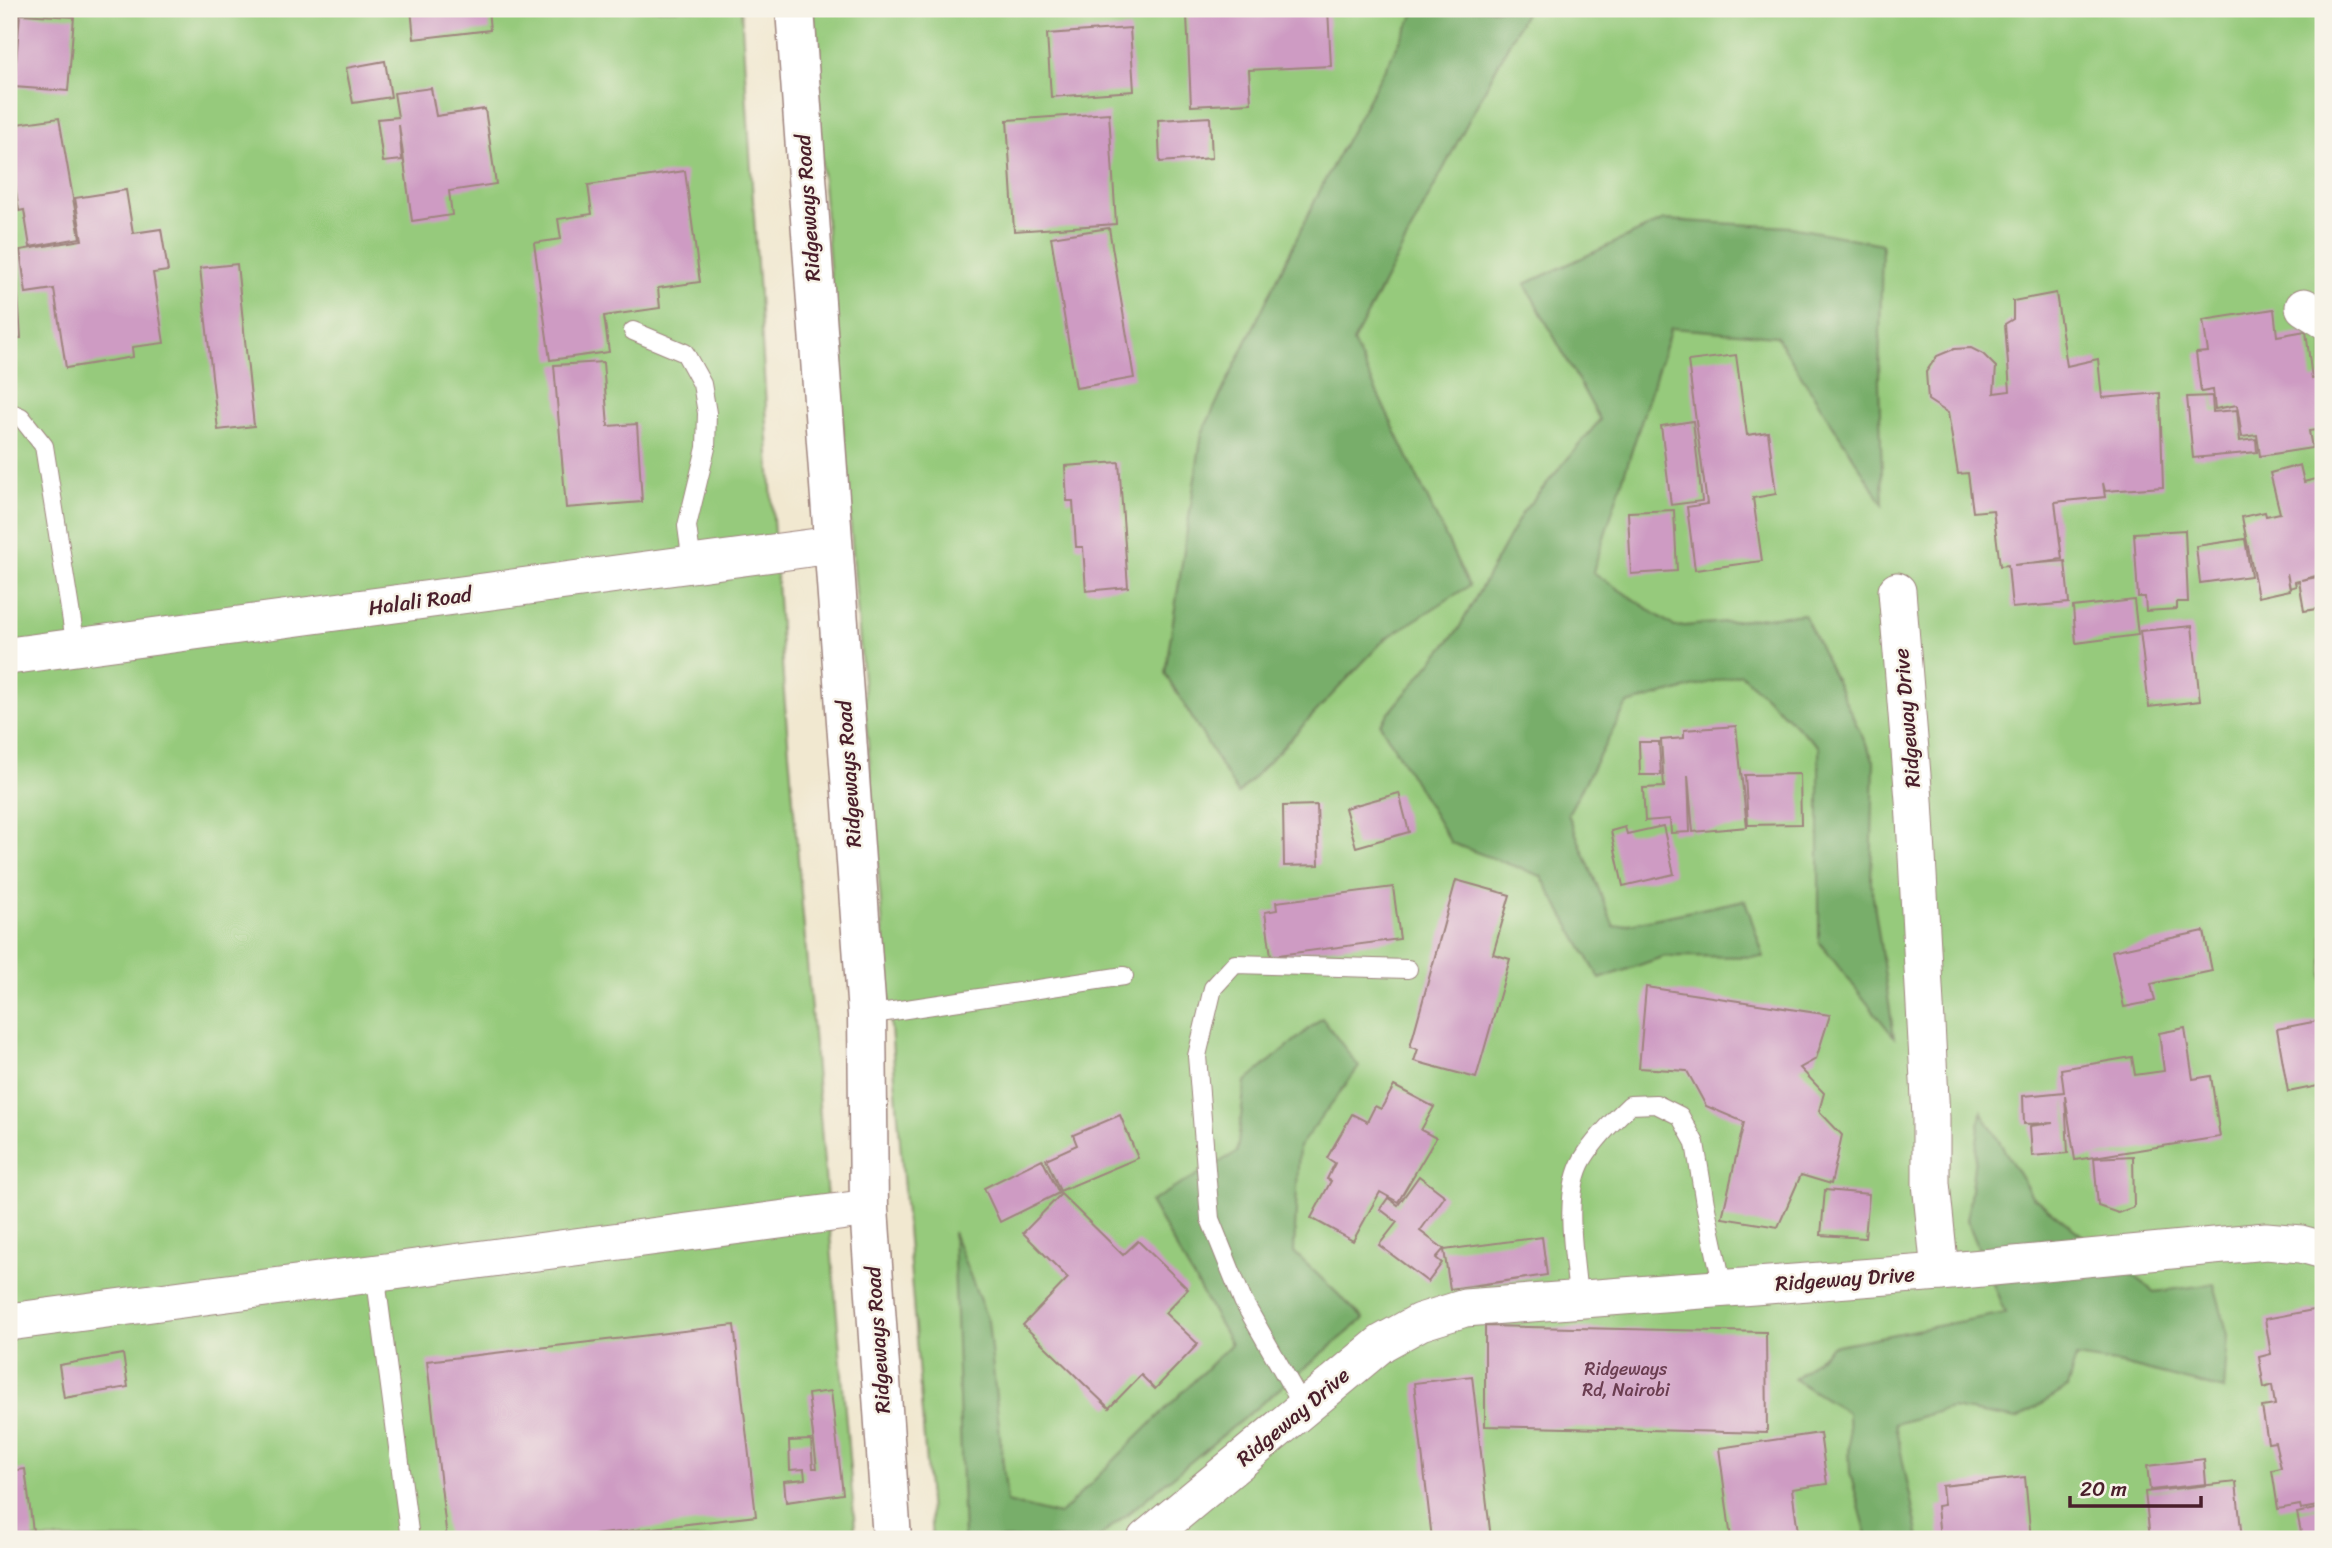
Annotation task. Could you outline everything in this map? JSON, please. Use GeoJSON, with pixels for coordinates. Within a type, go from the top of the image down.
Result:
{"type":"FeatureCollection","features":[{"type":"Feature","properties":{"kind":"street","name":"Ridgeways Road"},"geometry":{"type":"LineString","coordinates":[[788,11],[867,1015],[869,1208],[892,1539]]}},
{"type":"Feature","properties":{"kind":"street","name":"Halali Road"},"geometry":{"type":"LineString","coordinates":[[9,656],[832,545]]}},
{"type":"Feature","properties":{"kind":"street","name":"Ridgeway Drive"},"geometry":{"type":"LineString","coordinates":[[1146,1539],[1382,1343],[1420,1322],[1465,1308],[1940,1272],[1931,1183],[1931,1117],[1914,800],[1897,590]]}},
{"type":"Feature","properties":{"kind":"street"},"geometry":{"type":"LineString","coordinates":[[9,1322],[869,1208]]}},
{"type":"Feature","properties":{"kind":"street"},"geometry":{"type":"LineString","coordinates":[[1940,1272],[2266,1241],[2301,1244],[2323,1250]]}},
{"type":"Feature","properties":{"kind":"lane"},"geometry":{"type":"LineString","coordinates":[[633,331],[685,353],[702,384],[707,413],[706,448],[687,526],[692,564]]}},
{"type":"Feature","properties":{"kind":"lane"},"geometry":{"type":"LineString","coordinates":[[9,412],[21,417],[44,446],[76,647]]}},
{"type":"Feature","properties":{"kind":"lane"},"geometry":{"type":"LineString","coordinates":[[1304,1408],[1243,1301],[1210,1219],[1197,1056],[1205,1014],[1213,988],[1235,964],[1408,969]]}},
{"type":"Feature","properties":{"kind":"lane"},"geometry":{"type":"LineString","coordinates":[[867,1015],[1125,976]]}},
{"type":"Feature","properties":{"kind":"lane"},"geometry":{"type":"LineString","coordinates":[[1578,1298],[1570,1202],[1582,1160],[1610,1124],[1630,1105],[1656,1104],[1680,1116],[1695,1143],[1704,1204],[1723,1288]]}},
{"type":"Feature","properties":{"kind":"lane"},"geometry":{"type":"LineString","coordinates":[[374,1272],[410,1539]]}},
{"type":"Feature","properties":{"kind":"green space"},"geometry":{"type":"Polygon","coordinates":[[[9,9],[741,9],[784,693],[856,1539],[9,1539],[9,9]]]}},
{"type":"Feature","properties":{"kind":"green space"},"geometry":{"type":"Polygon","coordinates":[[[809,9],[2323,9],[2323,1539],[932,1539],[809,9]]]}},
{"type":"Feature","properties":{"kind":"green space"},"geometry":{"type":"Polygon","coordinates":[[[1417,9],[1527,9],[1353,342],[1469,586],[1385,639],[1238,794],[1165,673],[1202,433],[1327,176],[1417,9]]]}},
{"type":"Feature","properties":{"kind":"green space"},"geometry":{"type":"Polygon","coordinates":[[[1664,220],[1791,227],[1882,244],[1879,382],[1883,504],[1776,336],[1671,328],[1593,572],[1675,627],[1804,614],[1874,761],[1871,883],[1894,1037],[1819,942],[1819,747],[1741,674],[1627,704],[1568,814],[1614,927],[1745,900],[1764,957],[1665,956],[1600,979],[1541,876],[1451,843],[1380,724],[1458,630],[1522,513],[1600,420],[1525,284],[1664,220]]]}},
{"type":"Feature","properties":{"kind":"green space"},"geometry":{"type":"Polygon","coordinates":[[[1322,1018],[1359,1067],[1299,1147],[1294,1252],[1364,1319],[1097,1539],[964,1539],[953,1232],[988,1321],[1007,1502],[1059,1515],[1231,1344],[1150,1202],[1237,1152],[1245,1082],[1322,1018]]]}},
{"type":"Feature","properties":{"kind":"green space"},"geometry":{"type":"Polygon","coordinates":[[[1981,1111],[2032,1196],[2154,1292],[2214,1284],[2228,1335],[2224,1390],[2122,1364],[2076,1357],[2067,1388],[2017,1419],[1951,1408],[1895,1424],[1919,1538],[1868,1539],[1850,1473],[1848,1413],[1794,1379],[1832,1346],[2005,1313],[1967,1220],[1981,1111]]]}},
{"type":"Feature","properties":{"kind":"building"},"geometry":{"type":"Polygon","coordinates":[[[9,9],[18,9],[18,25],[9,25],[9,9]]]}},
{"type":"Feature","properties":{"kind":"building"},"geometry":{"type":"Polygon","coordinates":[[[411,9],[488,9],[490,30],[414,39],[411,9]]]}},
{"type":"Feature","properties":{"kind":"building"},"geometry":{"type":"Polygon","coordinates":[[[1196,9],[1328,9],[1331,66],[1249,70],[1251,103],[1191,106],[1187,15],[1196,15],[1196,9]]]}},
{"type":"Feature","properties":{"kind":"building"},"geometry":{"type":"Polygon","coordinates":[[[20,14],[74,17],[68,91],[14,87],[20,14]]]}},
{"type":"Feature","properties":{"kind":"building"},"geometry":{"type":"Polygon","coordinates":[[[9,28],[14,29],[13,88],[9,88],[9,28]]]}},
{"type":"Feature","properties":{"kind":"building"},"geometry":{"type":"Polygon","coordinates":[[[1130,28],[1134,91],[1051,97],[1047,34],[1130,28]]]}},
{"type":"Feature","properties":{"kind":"building"},"geometry":{"type":"Polygon","coordinates":[[[385,61],[391,97],[353,103],[346,68],[385,61]]]}},
{"type":"Feature","properties":{"kind":"building"},"geometry":{"type":"Polygon","coordinates":[[[431,88],[436,116],[485,109],[496,184],[449,191],[452,215],[412,221],[399,125],[402,160],[383,162],[377,119],[398,117],[394,93],[431,88]]]}},
{"type":"Feature","properties":{"kind":"building"},"geometry":{"type":"Polygon","coordinates":[[[1109,113],[1116,224],[1014,231],[1007,120],[1109,113]]]}},
{"type":"Feature","properties":{"kind":"building"},"geometry":{"type":"Polygon","coordinates":[[[1210,117],[1212,158],[1160,162],[1158,120],[1210,117]]]}},
{"type":"Feature","properties":{"kind":"building"},"geometry":{"type":"Polygon","coordinates":[[[59,118],[80,238],[30,247],[24,210],[19,211],[9,146],[9,125],[59,118]]]}},
{"type":"Feature","properties":{"kind":"building"},"geometry":{"type":"Polygon","coordinates":[[[685,171],[700,282],[658,288],[660,308],[604,316],[609,352],[550,360],[534,243],[561,239],[558,219],[592,214],[588,185],[685,171]]]}},
{"type":"Feature","properties":{"kind":"building"},"geometry":{"type":"Polygon","coordinates":[[[126,190],[133,233],[161,229],[168,271],[153,273],[164,343],[132,347],[133,357],[66,368],[54,289],[26,293],[20,250],[82,240],[75,198],[126,190]]]}},
{"type":"Feature","properties":{"kind":"building"},"geometry":{"type":"Polygon","coordinates":[[[1109,228],[1134,378],[1076,388],[1051,237],[1109,228]]]}},
{"type":"Feature","properties":{"kind":"building"},"geometry":{"type":"Polygon","coordinates":[[[237,264],[254,426],[218,430],[200,268],[237,264]]]}},
{"type":"Feature","properties":{"kind":"building"},"geometry":{"type":"Polygon","coordinates":[[[9,265],[16,265],[21,338],[9,339],[9,265]]]}},
{"type":"Feature","properties":{"kind":"building"},"geometry":{"type":"Polygon","coordinates":[[[2056,293],[2067,366],[2098,359],[2102,398],[2160,393],[2163,487],[2105,491],[2103,483],[2105,497],[2055,502],[2062,559],[2014,565],[2065,561],[2069,603],[2012,608],[2008,565],[2000,566],[1993,510],[1973,512],[1968,473],[1958,474],[1948,413],[1928,400],[1926,372],[1937,356],[1954,349],[1971,348],[1983,354],[1996,367],[1994,393],[2010,391],[2005,324],[2013,319],[2013,301],[2056,293]]]}},
{"type":"Feature","properties":{"kind":"building"},"geometry":{"type":"Polygon","coordinates":[[[2274,309],[2277,336],[2306,331],[2312,379],[2323,377],[2323,429],[2309,431],[2312,448],[2260,456],[2257,435],[2242,437],[2237,405],[2215,409],[2213,390],[2201,392],[2196,353],[2208,352],[2203,320],[2274,309]]]}},
{"type":"Feature","properties":{"kind":"building"},"geometry":{"type":"Polygon","coordinates":[[[1736,355],[1747,435],[1768,432],[1776,494],[1753,498],[1762,561],[1695,570],[1687,507],[1707,504],[1688,361],[1736,355]]]}},
{"type":"Feature","properties":{"kind":"building"},"geometry":{"type":"Polygon","coordinates":[[[603,362],[608,426],[637,424],[642,502],[566,508],[554,365],[603,362]]]}},
{"type":"Feature","properties":{"kind":"building"},"geometry":{"type":"Polygon","coordinates":[[[2212,396],[2213,412],[2237,410],[2240,441],[2256,439],[2257,452],[2193,458],[2187,397],[2212,396]]]}},
{"type":"Feature","properties":{"kind":"building"},"geometry":{"type":"Polygon","coordinates":[[[1693,421],[1702,501],[1671,505],[1661,426],[1693,421]]]}},
{"type":"Feature","properties":{"kind":"building"},"geometry":{"type":"Polygon","coordinates":[[[1119,462],[1128,587],[1086,591],[1083,547],[1076,547],[1073,501],[1067,501],[1065,466],[1119,462]]]}},
{"type":"Feature","properties":{"kind":"building"},"geometry":{"type":"Polygon","coordinates":[[[2300,465],[2304,482],[2323,477],[2323,569],[2318,556],[2323,574],[2301,580],[2323,576],[2323,608],[2304,611],[2299,581],[2295,582],[2296,586],[2290,588],[2287,573],[2290,590],[2258,597],[2242,517],[2265,512],[2266,516],[2280,513],[2270,473],[2300,465]]]}},
{"type":"Feature","properties":{"kind":"building"},"geometry":{"type":"Polygon","coordinates":[[[1674,510],[1677,571],[1631,574],[1628,512],[1674,510]]]}},
{"type":"Feature","properties":{"kind":"building"},"geometry":{"type":"Polygon","coordinates":[[[2185,530],[2188,602],[2177,602],[2177,609],[2146,611],[2145,597],[2138,597],[2134,533],[2185,530]]]}},
{"type":"Feature","properties":{"kind":"building"},"geometry":{"type":"Polygon","coordinates":[[[2245,539],[2251,576],[2200,583],[2196,546],[2245,539]]]}},
{"type":"Feature","properties":{"kind":"building"},"geometry":{"type":"Polygon","coordinates":[[[2134,600],[2138,635],[2076,643],[2073,607],[2134,600]]]}},
{"type":"Feature","properties":{"kind":"building"},"geometry":{"type":"Polygon","coordinates":[[[2192,626],[2200,701],[2149,707],[2140,631],[2192,626]]]}},
{"type":"Feature","properties":{"kind":"building"},"geometry":{"type":"Polygon","coordinates":[[[1736,726],[1747,827],[1693,832],[1688,775],[1690,832],[1671,833],[1670,819],[1645,821],[1643,788],[1664,787],[1661,740],[1684,738],[1684,730],[1736,726]]]}},
{"type":"Feature","properties":{"kind":"building"},"geometry":{"type":"Polygon","coordinates":[[[1639,742],[1659,742],[1661,775],[1640,775],[1639,742]]]}},
{"type":"Feature","properties":{"kind":"building"},"geometry":{"type":"Polygon","coordinates":[[[1800,774],[1801,824],[1748,825],[1745,775],[1800,774]]]}},
{"type":"Feature","properties":{"kind":"building"},"geometry":{"type":"Polygon","coordinates":[[[1399,793],[1409,832],[1356,847],[1345,808],[1399,793]]]}},
{"type":"Feature","properties":{"kind":"building"},"geometry":{"type":"Polygon","coordinates":[[[1317,805],[1319,865],[1284,866],[1283,806],[1317,805]]]}},
{"type":"Feature","properties":{"kind":"building"},"geometry":{"type":"Polygon","coordinates":[[[1663,826],[1674,874],[1623,886],[1611,831],[1625,827],[1627,834],[1663,826]]]}},
{"type":"Feature","properties":{"kind":"building"},"geometry":{"type":"Polygon","coordinates":[[[1456,880],[1510,895],[1493,954],[1510,959],[1476,1078],[1414,1061],[1418,1049],[1410,1047],[1456,880]]]}},
{"type":"Feature","properties":{"kind":"building"},"geometry":{"type":"Polygon","coordinates":[[[1393,887],[1400,939],[1271,956],[1265,912],[1277,910],[1276,902],[1393,887]]]}},
{"type":"Feature","properties":{"kind":"building"},"geometry":{"type":"Polygon","coordinates":[[[2204,931],[2212,971],[2151,984],[2155,1001],[2124,1007],[2112,951],[2204,931]]]}},
{"type":"Feature","properties":{"kind":"building"},"geometry":{"type":"Polygon","coordinates":[[[1646,987],[1830,1015],[1816,1059],[1800,1068],[1824,1093],[1819,1111],[1842,1135],[1831,1184],[1801,1175],[1778,1227],[1722,1218],[1744,1122],[1706,1106],[1687,1071],[1639,1068],[1646,987]]]}},
{"type":"Feature","properties":{"kind":"building"},"geometry":{"type":"Polygon","coordinates":[[[2323,1020],[2323,1085],[2288,1092],[2277,1029],[2323,1020]]]}},
{"type":"Feature","properties":{"kind":"building"},"geometry":{"type":"Polygon","coordinates":[[[2185,1028],[2193,1079],[2211,1076],[2220,1137],[2075,1160],[2065,1096],[2068,1153],[2032,1156],[2030,1126],[2053,1123],[2024,1124],[2023,1096],[2064,1092],[2061,1069],[2132,1057],[2135,1075],[2164,1071],[2159,1033],[2185,1028]]]}},
{"type":"Feature","properties":{"kind":"building"},"geometry":{"type":"Polygon","coordinates":[[[1394,1086],[1434,1107],[1421,1130],[1436,1138],[1398,1202],[1380,1192],[1353,1241],[1311,1218],[1331,1181],[1327,1179],[1335,1163],[1327,1158],[1352,1114],[1367,1122],[1375,1106],[1381,1109],[1394,1086]]]}},
{"type":"Feature","properties":{"kind":"building"},"geometry":{"type":"Polygon","coordinates":[[[1120,1115],[1138,1158],[1060,1191],[1046,1159],[1077,1145],[1073,1135],[1120,1115]]]}},
{"type":"Feature","properties":{"kind":"building"},"geometry":{"type":"Polygon","coordinates":[[[2133,1156],[2134,1207],[2118,1213],[2098,1206],[2094,1158],[2133,1156]]]}},
{"type":"Feature","properties":{"kind":"building"},"geometry":{"type":"Polygon","coordinates":[[[1042,1159],[1059,1193],[1000,1222],[984,1188],[1042,1159]]]}},
{"type":"Feature","properties":{"kind":"building"},"geometry":{"type":"Polygon","coordinates":[[[1419,1176],[1445,1196],[1420,1231],[1444,1249],[1436,1258],[1442,1263],[1428,1282],[1379,1245],[1397,1222],[1380,1209],[1388,1198],[1398,1205],[1419,1176]]]}},
{"type":"Feature","properties":{"kind":"building"},"geometry":{"type":"Polygon","coordinates":[[[1825,1190],[1869,1194],[1865,1238],[1821,1235],[1825,1190]]]}},
{"type":"Feature","properties":{"kind":"building"},"geometry":{"type":"Polygon","coordinates":[[[1061,1194],[1123,1255],[1138,1241],[1188,1289],[1165,1313],[1198,1344],[1155,1389],[1141,1375],[1109,1408],[1023,1325],[1068,1278],[1023,1233],[1061,1194]]]}},
{"type":"Feature","properties":{"kind":"building"},"geometry":{"type":"Polygon","coordinates":[[[1542,1237],[1547,1275],[1450,1289],[1444,1250],[1542,1237]]]}},
{"type":"Feature","properties":{"kind":"building"},"geometry":{"type":"Polygon","coordinates":[[[2319,1309],[2323,1336],[2323,1505],[2278,1509],[2272,1470],[2281,1468],[2275,1442],[2268,1443],[2262,1407],[2275,1405],[2272,1385],[2264,1388],[2259,1357],[2271,1354],[2265,1319],[2319,1309]]]}},
{"type":"Feature","properties":{"kind":"building"},"geometry":{"type":"Polygon","coordinates":[[[734,1325],[756,1516],[559,1539],[447,1539],[427,1361],[734,1325]]]}},
{"type":"Feature","properties":{"kind":"building"},"geometry":{"type":"Polygon","coordinates":[[[1485,1326],[1766,1332],[1767,1433],[1485,1426],[1485,1326]]]}},
{"type":"Feature","properties":{"kind":"building"},"geometry":{"type":"Polygon","coordinates":[[[123,1354],[128,1387],[64,1398],[59,1365],[123,1354]]]}},
{"type":"Feature","properties":{"kind":"building"},"geometry":{"type":"Polygon","coordinates":[[[1472,1376],[1491,1539],[1432,1539],[1414,1383],[1472,1376]]]}},
{"type":"Feature","properties":{"kind":"building"},"geometry":{"type":"Polygon","coordinates":[[[831,1391],[843,1494],[786,1502],[784,1481],[805,1479],[804,1469],[790,1470],[789,1441],[811,1440],[813,1468],[817,1468],[808,1394],[831,1391]]]}},
{"type":"Feature","properties":{"kind":"building"},"geometry":{"type":"Polygon","coordinates":[[[1820,1433],[1827,1484],[1792,1489],[1799,1539],[1731,1539],[1719,1448],[1820,1433]]]}},
{"type":"Feature","properties":{"kind":"building"},"geometry":{"type":"Polygon","coordinates":[[[2204,1459],[2206,1484],[2150,1490],[2147,1466],[2204,1459]]]}},
{"type":"Feature","properties":{"kind":"building"},"geometry":{"type":"Polygon","coordinates":[[[25,1469],[34,1539],[9,1539],[9,1471],[25,1469]]]}},
{"type":"Feature","properties":{"kind":"building"},"geometry":{"type":"Polygon","coordinates":[[[2025,1477],[2031,1539],[1940,1539],[1937,1506],[1944,1505],[1942,1486],[2025,1477]]]}},
{"type":"Feature","properties":{"kind":"building"},"geometry":{"type":"Polygon","coordinates":[[[2236,1482],[2242,1539],[2150,1539],[2145,1492],[2236,1482]]]}},
{"type":"Feature","properties":{"kind":"building"},"geometry":{"type":"Polygon","coordinates":[[[2323,1507],[2323,1539],[2296,1539],[2294,1534],[2301,1532],[2297,1513],[2323,1507]]]}}]}
